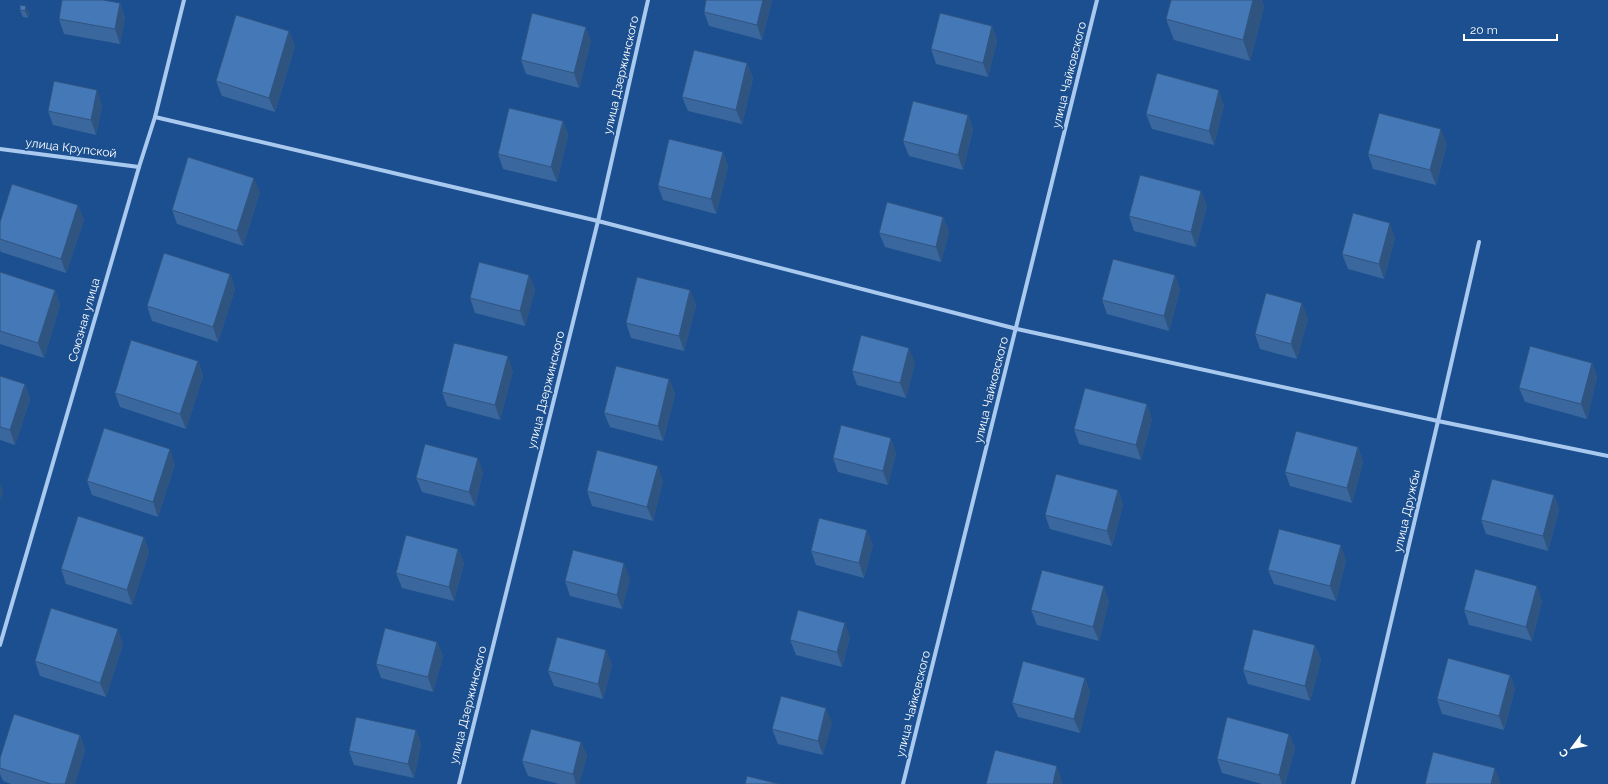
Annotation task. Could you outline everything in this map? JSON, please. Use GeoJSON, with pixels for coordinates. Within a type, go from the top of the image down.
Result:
{"type":"FeatureCollection","features":[{"type":"Feature","properties":{"kind":"street","name":"Союзная улица"},"geometry":{"type":"LineString","coordinates":[[0,645],[139,167],[155,117],[184,0]]}},
{"type":"Feature","properties":{"kind":"street","name":"улица Дзержинского"},"geometry":{"type":"LineString","coordinates":[[459,784],[598,221],[648,0]]}},
{"type":"Feature","properties":{"kind":"street","name":"улица Чайковского"},"geometry":{"type":"LineString","coordinates":[[903,784],[1017,329],[1097,0]]}},
{"type":"Feature","properties":{"kind":"street"},"geometry":{"type":"LineString","coordinates":[[155,117],[598,221],[1017,329],[1438,421],[1608,456]]}},
{"type":"Feature","properties":{"kind":"street","name":"улица Крупской"},"geometry":{"type":"LineString","coordinates":[[0,149],[139,167]]}},
{"type":"Feature","properties":{"kind":"street","name":"улица Дружбы"},"geometry":{"type":"LineString","coordinates":[[1353,784],[1479,242]]}},
{"type":"Feature","properties":{"kind":"building"},"geometry":{"type":"Polygon","coordinates":[[[62,0],[103,0],[120,3],[115,29],[59,19],[62,0]]]}},
{"type":"Feature","properties":{"kind":"building"},"geometry":{"type":"Polygon","coordinates":[[[706,0],[763,0],[757,25],[704,12],[706,0]]]}},
{"type":"Feature","properties":{"kind":"building"},"geometry":{"type":"Polygon","coordinates":[[[1171,0],[1253,0],[1243,40],[1166,19],[1171,0]]]}},
{"type":"Feature","properties":{"kind":"building"},"geometry":{"type":"Polygon","coordinates":[[[20,5],[26,6],[25,11],[20,10],[20,5]]]}},
{"type":"Feature","properties":{"kind":"building"},"geometry":{"type":"Polygon","coordinates":[[[532,13],[586,27],[574,73],[521,60],[532,13]]]}},
{"type":"Feature","properties":{"kind":"building"},"geometry":{"type":"Polygon","coordinates":[[[940,13],[992,26],[983,63],[931,49],[940,13]]]}},
{"type":"Feature","properties":{"kind":"building"},"geometry":{"type":"Polygon","coordinates":[[[236,15],[289,31],[269,98],[216,81],[236,15]]]}},
{"type":"Feature","properties":{"kind":"building"},"geometry":{"type":"Polygon","coordinates":[[[694,50],[747,63],[736,110],[682,97],[694,50]]]}},
{"type":"Feature","properties":{"kind":"building"},"geometry":{"type":"Polygon","coordinates":[[[1157,73],[1219,90],[1209,131],[1146,114],[1157,73]]]}},
{"type":"Feature","properties":{"kind":"building"},"geometry":{"type":"Polygon","coordinates":[[[54,81],[97,90],[91,120],[48,111],[54,81]]]}},
{"type":"Feature","properties":{"kind":"building"},"geometry":{"type":"Polygon","coordinates":[[[913,101],[968,115],[958,155],[903,141],[913,101]]]}},
{"type":"Feature","properties":{"kind":"building"},"geometry":{"type":"Polygon","coordinates":[[[509,108],[563,121],[551,167],[498,154],[509,108]]]}},
{"type":"Feature","properties":{"kind":"building"},"geometry":{"type":"Polygon","coordinates":[[[1379,113],[1441,129],[1430,170],[1368,154],[1379,113]]]}},
{"type":"Feature","properties":{"kind":"building"},"geometry":{"type":"Polygon","coordinates":[[[669,139],[723,152],[711,199],[658,186],[669,139]]]}},
{"type":"Feature","properties":{"kind":"building"},"geometry":{"type":"Polygon","coordinates":[[[188,157],[254,178],[237,231],[172,210],[188,157]]]}},
{"type":"Feature","properties":{"kind":"building"},"geometry":{"type":"Polygon","coordinates":[[[1140,175],[1201,191],[1191,232],[1129,216],[1140,175]]]}},
{"type":"Feature","properties":{"kind":"building"},"geometry":{"type":"Polygon","coordinates":[[[12,184],[78,205],[61,259],[0,239],[0,222],[12,184]]]}},
{"type":"Feature","properties":{"kind":"building"},"geometry":{"type":"Polygon","coordinates":[[[887,202],[943,217],[936,247],[879,233],[887,202]]]}},
{"type":"Feature","properties":{"kind":"building"},"geometry":{"type":"Polygon","coordinates":[[[1353,213],[1390,223],[1379,264],[1342,254],[1353,213]]]}},
{"type":"Feature","properties":{"kind":"building"},"geometry":{"type":"Polygon","coordinates":[[[164,253],[230,274],[213,327],[147,306],[164,253]]]}},
{"type":"Feature","properties":{"kind":"building"},"geometry":{"type":"Polygon","coordinates":[[[1113,259],[1175,275],[1164,316],[1102,300],[1113,259]]]}},
{"type":"Feature","properties":{"kind":"building"},"geometry":{"type":"Polygon","coordinates":[[[479,262],[529,275],[520,311],[470,298],[479,262]]]}},
{"type":"Feature","properties":{"kind":"building"},"geometry":{"type":"Polygon","coordinates":[[[0,272],[55,290],[38,343],[0,331],[0,272]]]}},
{"type":"Feature","properties":{"kind":"building"},"geometry":{"type":"Polygon","coordinates":[[[637,277],[690,290],[679,336],[626,323],[637,277]]]}},
{"type":"Feature","properties":{"kind":"building"},"geometry":{"type":"Polygon","coordinates":[[[1266,293],[1302,303],[1291,344],[1255,334],[1266,293]]]}},
{"type":"Feature","properties":{"kind":"building"},"geometry":{"type":"Polygon","coordinates":[[[861,335],[909,348],[900,383],[852,371],[861,335]]]}},
{"type":"Feature","properties":{"kind":"building"},"geometry":{"type":"Polygon","coordinates":[[[131,340],[198,361],[180,414],[115,393],[131,340]]]}},
{"type":"Feature","properties":{"kind":"building"},"geometry":{"type":"Polygon","coordinates":[[[454,343],[508,356],[495,405],[442,392],[454,343]]]}},
{"type":"Feature","properties":{"kind":"building"},"geometry":{"type":"Polygon","coordinates":[[[1530,346],[1592,363],[1581,404],[1519,388],[1530,346]]]}},
{"type":"Feature","properties":{"kind":"building"},"geometry":{"type":"Polygon","coordinates":[[[616,366],[669,379],[658,426],[604,413],[616,366]]]}},
{"type":"Feature","properties":{"kind":"building"},"geometry":{"type":"Polygon","coordinates":[[[0,376],[25,384],[10,430],[0,427],[0,376]]]}},
{"type":"Feature","properties":{"kind":"building"},"geometry":{"type":"Polygon","coordinates":[[[1085,388],[1147,404],[1136,445],[1074,429],[1085,388]]]}},
{"type":"Feature","properties":{"kind":"building"},"geometry":{"type":"Polygon","coordinates":[[[841,425],[891,438],[883,471],[833,458],[841,425]]]}},
{"type":"Feature","properties":{"kind":"building"},"geometry":{"type":"Polygon","coordinates":[[[104,428],[170,449],[153,502],[87,481],[104,428]]]}},
{"type":"Feature","properties":{"kind":"building"},"geometry":{"type":"Polygon","coordinates":[[[1296,431],[1358,447],[1347,488],[1285,472],[1296,431]]]}},
{"type":"Feature","properties":{"kind":"building"},"geometry":{"type":"Polygon","coordinates":[[[425,444],[478,458],[469,492],[416,478],[425,444]]]}},
{"type":"Feature","properties":{"kind":"building"},"geometry":{"type":"Polygon","coordinates":[[[597,450],[658,466],[647,507],[587,491],[597,450]]]}},
{"type":"Feature","properties":{"kind":"building"},"geometry":{"type":"Polygon","coordinates":[[[1056,474],[1118,490],[1107,531],[1045,515],[1056,474]]]}},
{"type":"Feature","properties":{"kind":"building"},"geometry":{"type":"Polygon","coordinates":[[[1492,479],[1554,495],[1543,536],[1481,520],[1492,479]]]}},
{"type":"Feature","properties":{"kind":"building"},"geometry":{"type":"Polygon","coordinates":[[[78,516],[144,537],[127,590],[61,569],[78,516]]]}},
{"type":"Feature","properties":{"kind":"building"},"geometry":{"type":"Polygon","coordinates":[[[819,518],[867,530],[859,563],[811,551],[819,518]]]}},
{"type":"Feature","properties":{"kind":"building"},"geometry":{"type":"Polygon","coordinates":[[[1279,529],[1341,545],[1330,586],[1268,570],[1279,529]]]}},
{"type":"Feature","properties":{"kind":"building"},"geometry":{"type":"Polygon","coordinates":[[[406,535],[458,549],[449,587],[396,573],[406,535]]]}},
{"type":"Feature","properties":{"kind":"building"},"geometry":{"type":"Polygon","coordinates":[[[573,550],[624,563],[617,595],[565,581],[573,550]]]}},
{"type":"Feature","properties":{"kind":"building"},"geometry":{"type":"Polygon","coordinates":[[[1475,569],[1537,586],[1526,627],[1464,610],[1475,569]]]}},
{"type":"Feature","properties":{"kind":"building"},"geometry":{"type":"Polygon","coordinates":[[[1042,570],[1104,586],[1093,627],[1031,610],[1042,570]]]}},
{"type":"Feature","properties":{"kind":"building"},"geometry":{"type":"Polygon","coordinates":[[[51,608],[118,629],[100,683],[35,661],[51,608]]]}},
{"type":"Feature","properties":{"kind":"building"},"geometry":{"type":"Polygon","coordinates":[[[798,610],[845,623],[837,652],[790,640],[798,610]]]}},
{"type":"Feature","properties":{"kind":"building"},"geometry":{"type":"Polygon","coordinates":[[[385,628],[437,642],[428,677],[376,664],[385,628]]]}},
{"type":"Feature","properties":{"kind":"building"},"geometry":{"type":"Polygon","coordinates":[[[1253,629],[1315,645],[1305,686],[1243,670],[1253,629]]]}},
{"type":"Feature","properties":{"kind":"building"},"geometry":{"type":"Polygon","coordinates":[[[557,637],[606,650],[598,684],[548,671],[557,637]]]}},
{"type":"Feature","properties":{"kind":"building"},"geometry":{"type":"Polygon","coordinates":[[[1448,658],[1510,675],[1499,716],[1437,699],[1448,658]]]}},
{"type":"Feature","properties":{"kind":"building"},"geometry":{"type":"Polygon","coordinates":[[[1023,661],[1085,678],[1074,719],[1012,703],[1023,661]]]}},
{"type":"Feature","properties":{"kind":"building"},"geometry":{"type":"Polygon","coordinates":[[[781,696],[826,708],[818,741],[772,729],[781,696]]]}},
{"type":"Feature","properties":{"kind":"building"},"geometry":{"type":"Polygon","coordinates":[[[14,714],[80,735],[65,784],[51,784],[0,768],[0,758],[14,714]]]}},
{"type":"Feature","properties":{"kind":"building"},"geometry":{"type":"Polygon","coordinates":[[[356,717],[416,730],[408,764],[349,751],[356,717]]]}},
{"type":"Feature","properties":{"kind":"building"},"geometry":{"type":"Polygon","coordinates":[[[1227,717],[1289,734],[1279,775],[1217,759],[1227,717]]]}},
{"type":"Feature","properties":{"kind":"building"},"geometry":{"type":"Polygon","coordinates":[[[531,729],[581,742],[573,774],[522,761],[531,729]]]}},
{"type":"Feature","properties":{"kind":"building"},"geometry":{"type":"Polygon","coordinates":[[[995,750],[1057,766],[1053,784],[986,784],[995,750]]]}},
{"type":"Feature","properties":{"kind":"building"},"geometry":{"type":"Polygon","coordinates":[[[1433,752],[1495,768],[1491,784],[1425,784],[1433,752]]]}},
{"type":"Feature","properties":{"kind":"building"},"geometry":{"type":"Polygon","coordinates":[[[747,776],[779,784],[745,784],[747,776]]]}}]}
